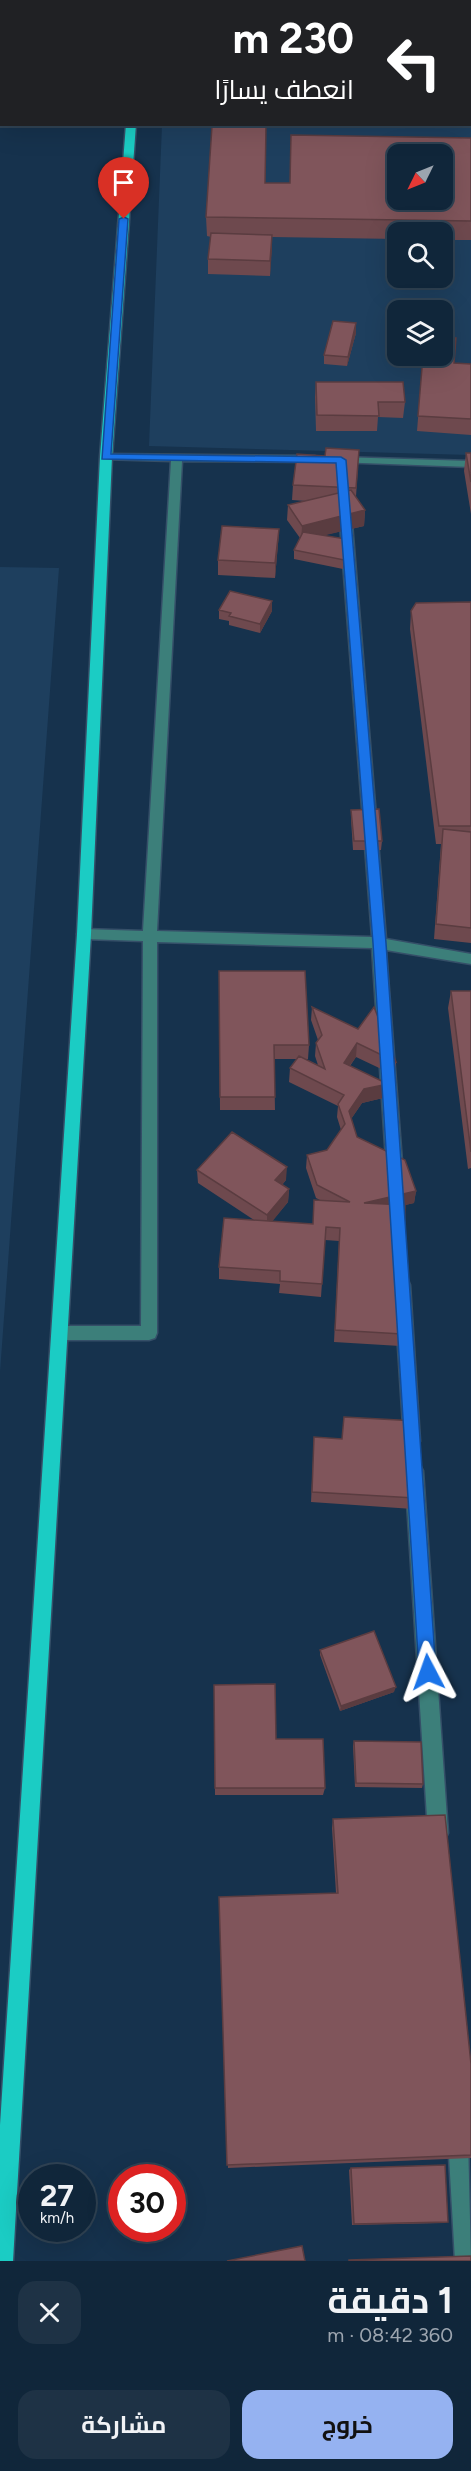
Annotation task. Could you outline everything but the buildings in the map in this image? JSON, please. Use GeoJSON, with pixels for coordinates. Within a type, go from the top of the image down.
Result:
{"type":"FeatureCollection","features":[{"type":"Feature","properties":{"kind":"main road"},"geometry":{"type":"LineString","coordinates":[[2,2261],[61,1333],[84,934],[106,457],[131,126]]}},
{"type":"Feature","properties":{"kind":"street"},"geometry":{"type":"LineString","coordinates":[[106,457],[341,466],[471,464]]}},
{"type":"Feature","properties":{"kind":"street"},"geometry":{"type":"LineString","coordinates":[[61,1333],[149,1333],[150,936],[177,458]]}},
{"type":"Feature","properties":{"kind":"street"},"geometry":{"type":"LineString","coordinates":[[344,495],[396,1192]]}},
{"type":"Feature","properties":{"kind":"street"},"geometry":{"type":"LineString","coordinates":[[84,934],[379,943],[471,959]]}},
{"type":"Feature","properties":{"kind":"street"},"geometry":{"type":"LineString","coordinates":[[400,1263],[439,1845]]}},
{"type":"Feature","properties":{"kind":"street"},"geometry":{"type":"LineString","coordinates":[[457,2118],[466,2261]]}},
{"type":"Feature","properties":{"kind":"shaded area"},"geometry":{"type":"Polygon","coordinates":[[[162,126],[471,126],[471,455],[149,446],[162,126]]]}},
{"type":"Feature","properties":{"kind":"shaded area"},"geometry":{"type":"Polygon","coordinates":[[[0,567],[59,568],[0,1372],[0,567]]]}},
{"type":"Feature","properties":{"kind":"route"},"geometry":{"type":"LineString","coordinates":[[124,219],[106,457],[341,460],[379,943],[428,1672]]}}]}
